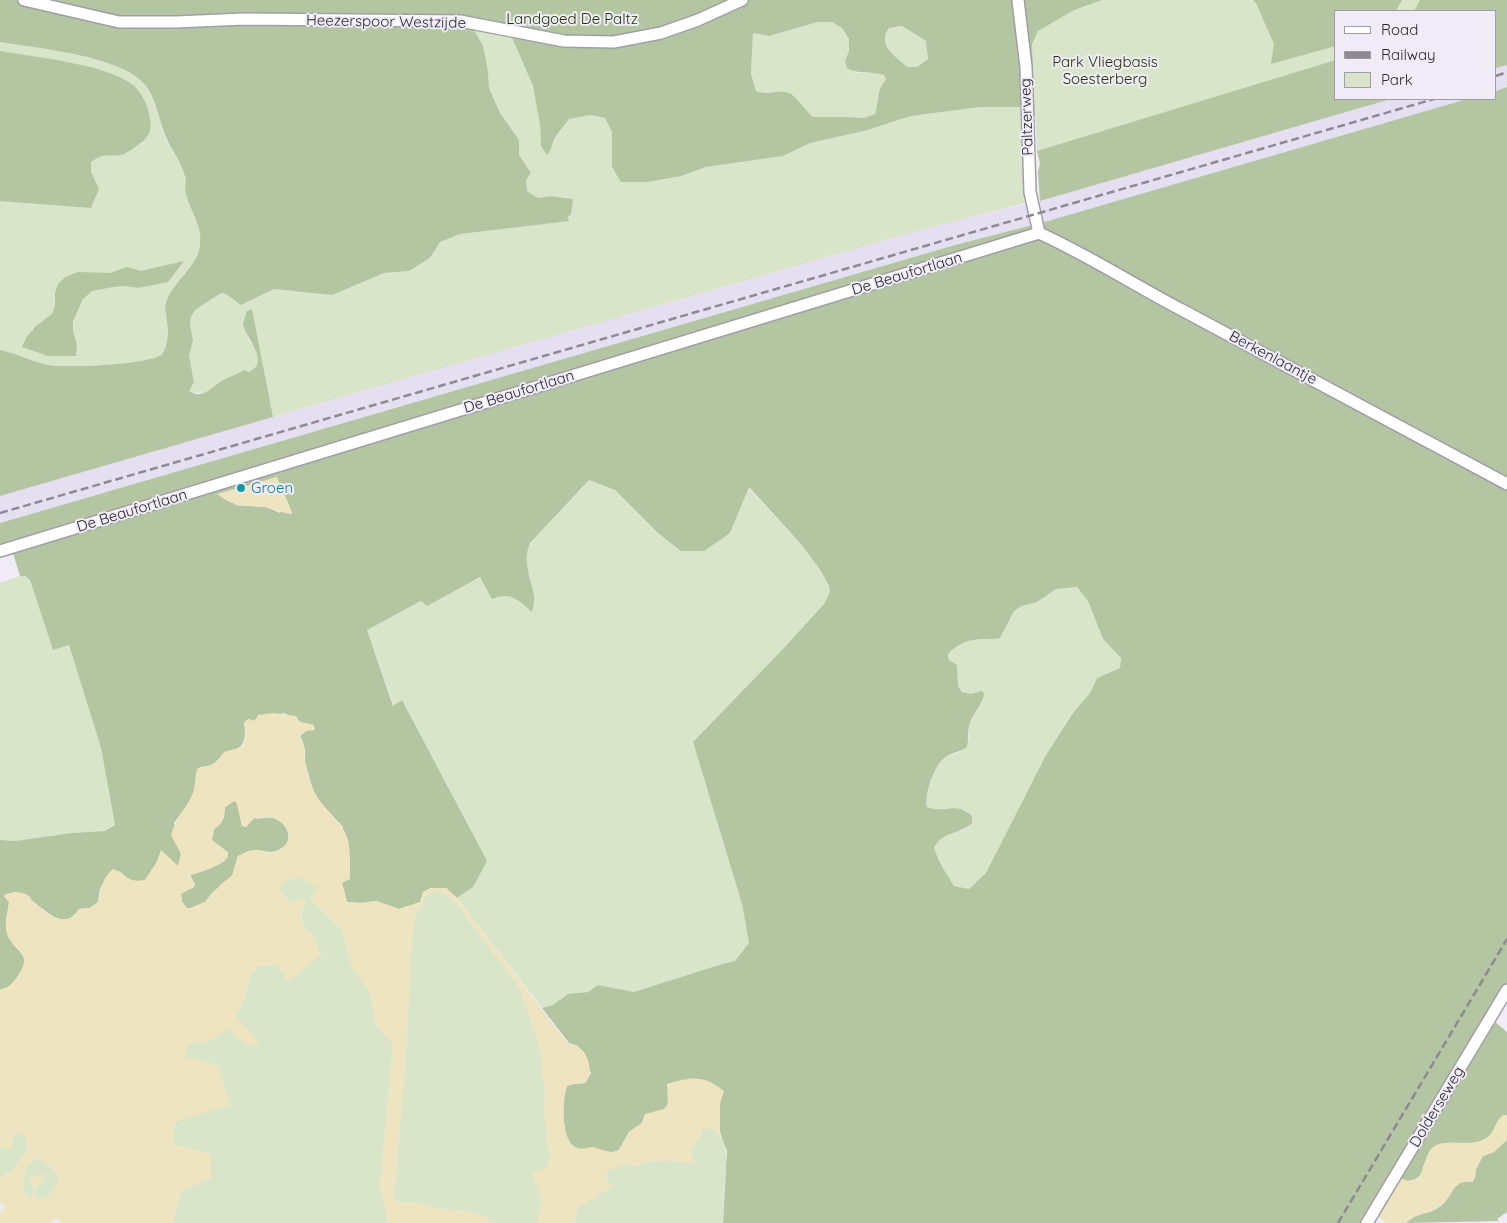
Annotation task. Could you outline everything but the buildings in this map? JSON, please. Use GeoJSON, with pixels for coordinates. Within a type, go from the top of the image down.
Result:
{"type":"FeatureCollection","features":[{"type":"Feature","properties":{"kind":"street","name":"Heezerspoor Westzijde"},"geometry":{"type":"LineString","coordinates":[[24,0],[119,22],[244,19],[460,21],[564,41],[614,42],[661,33],[698,20],[742,0]]}},
{"type":"Feature","properties":{"kind":"street","name":"Paltzerweg"},"geometry":{"type":"LineString","coordinates":[[1018,0],[1026,68],[1030,192],[1038,233]]}},
{"type":"Feature","properties":{"kind":"street","name":"Berkenlaantje"},"geometry":{"type":"LineString","coordinates":[[1038,233],[1060,243],[1177,308],[1336,391],[1507,484]]}},
{"type":"Feature","properties":{"kind":"street","name":"De Beaufortlaan"},"geometry":{"type":"LineString","coordinates":[[0,551],[1038,233]]}},
{"type":"Feature","properties":{"kind":"street","name":"Dolderseweg"},"geometry":{"type":"LineString","coordinates":[[1367,1223],[1507,990]]}},
{"type":"Feature","properties":{"kind":"shaded area"},"geometry":{"type":"Polygon","coordinates":[[[1507,65],[1507,87],[1497,91],[1497,68],[1507,65]]]}},
{"type":"Feature","properties":{"kind":"shaded area"},"geometry":{"type":"Polygon","coordinates":[[[1388,100],[1464,100],[1048,221],[955,245],[0,523],[0,496],[917,231],[1040,201],[1388,100]]]}},
{"type":"Feature","properties":{"kind":"green space","name":"Landgoed De Paltz"},"geometry":{"type":"Polygon","coordinates":[[[0,0],[1102,0],[1074,10],[1038,31],[1032,44],[1035,116],[1024,107],[980,107],[911,116],[864,131],[810,143],[783,156],[706,167],[681,176],[647,182],[621,182],[612,167],[612,132],[605,118],[590,115],[569,119],[556,137],[547,155],[541,146],[540,125],[533,86],[511,35],[468,27],[475,32],[483,46],[489,88],[500,113],[519,140],[519,155],[531,173],[526,180],[527,191],[538,198],[550,196],[573,199],[571,214],[567,218],[570,221],[460,234],[440,242],[430,258],[409,271],[384,273],[332,295],[274,289],[241,305],[226,294],[221,293],[195,310],[191,317],[190,324],[193,340],[189,356],[194,382],[189,391],[194,394],[204,393],[225,379],[244,370],[249,372],[255,368],[258,356],[243,324],[247,311],[252,309],[273,417],[0,496],[0,350],[42,364],[59,366],[124,363],[162,355],[166,347],[168,334],[166,303],[169,295],[195,260],[200,245],[200,232],[186,194],[186,178],[166,138],[155,102],[146,86],[135,76],[119,67],[100,60],[0,42],[0,0]],[[818,22],[769,36],[753,33],[751,74],[756,91],[765,93],[787,92],[796,98],[813,117],[864,118],[875,114],[879,92],[886,80],[884,75],[847,68],[845,61],[849,51],[849,39],[842,28],[832,22],[818,22]],[[902,26],[889,28],[886,34],[886,45],[892,54],[907,67],[917,67],[928,59],[926,41],[902,26]]]}},
{"type":"Feature","properties":{"kind":"green space","name":"Park Vliegbasis Soesterberg"},"geometry":{"type":"Polygon","coordinates":[[[1041,0],[1507,0],[1497,10],[1334,10],[1334,81],[1040,163],[1037,151],[1032,44],[1041,0]]]}},
{"type":"Feature","properties":{"kind":"green space"},"geometry":{"type":"Polygon","coordinates":[[[1253,0],[1402,0],[1397,10],[1334,10],[1334,47],[1271,64],[1274,44],[1253,0]]]}},
{"type":"Feature","properties":{"kind":"green space"},"geometry":{"type":"Polygon","coordinates":[[[1420,0],[1507,0],[1507,65],[1497,68],[1497,10],[1415,10],[1420,0]]]}},
{"type":"Feature","properties":{"kind":"green space"},"geometry":{"type":"Polygon","coordinates":[[[818,22],[832,22],[842,28],[849,39],[849,51],[845,61],[856,73],[884,75],[886,80],[879,92],[875,114],[864,118],[813,117],[787,95],[776,92],[756,91],[751,74],[753,33],[769,36],[818,22]]]}},
{"type":"Feature","properties":{"kind":"green space"},"geometry":{"type":"Polygon","coordinates":[[[467,26],[511,34],[533,86],[540,125],[541,146],[552,148],[561,129],[569,119],[590,115],[605,118],[612,132],[613,148],[681,176],[706,167],[783,156],[810,143],[864,131],[911,116],[980,107],[1024,107],[1022,133],[1025,203],[917,231],[273,417],[252,310],[248,339],[258,357],[257,365],[249,372],[244,371],[226,379],[206,393],[191,393],[189,391],[194,382],[189,356],[193,340],[190,324],[191,317],[195,310],[221,293],[226,294],[241,305],[274,289],[332,295],[384,273],[409,271],[430,258],[440,242],[460,234],[570,221],[567,218],[573,199],[550,196],[538,198],[527,191],[526,180],[531,173],[519,155],[519,140],[500,113],[489,88],[488,71],[467,26]]]}},
{"type":"Feature","properties":{"kind":"green space"},"geometry":{"type":"Polygon","coordinates":[[[902,26],[926,41],[928,59],[917,67],[907,67],[892,54],[886,45],[886,34],[889,28],[902,26]]]}},
{"type":"Feature","properties":{"kind":"green space"},"geometry":{"type":"Polygon","coordinates":[[[0,42],[72,54],[110,64],[126,70],[138,78],[149,92],[167,142],[184,171],[188,201],[201,237],[199,253],[195,261],[174,290],[166,307],[168,334],[163,355],[124,363],[59,366],[42,364],[0,350],[0,42]]]}},
{"type":"Feature","properties":{"kind":"green space"},"geometry":{"type":"Polygon","coordinates":[[[0,51],[69,62],[106,72],[133,85],[142,96],[150,118],[151,125],[148,136],[126,153],[104,156],[91,162],[91,172],[99,189],[91,208],[0,201],[0,51]]]}},
{"type":"Feature","properties":{"kind":"green space"},"geometry":{"type":"Polygon","coordinates":[[[1334,61],[1334,100],[1388,100],[1040,201],[1038,172],[1040,163],[1037,151],[1334,61]]]}},
{"type":"Feature","properties":{"kind":"green space"},"geometry":{"type":"Polygon","coordinates":[[[1507,87],[1507,982],[1362,1223],[723,1223],[727,1151],[720,1132],[720,1104],[668,1090],[667,1106],[661,1111],[645,1114],[642,1123],[629,1132],[619,1150],[611,1152],[584,1150],[571,1144],[565,1129],[563,1110],[565,1092],[567,1086],[585,1083],[591,1073],[578,1046],[569,1043],[542,1008],[553,1005],[568,994],[588,992],[598,985],[634,992],[735,961],[749,943],[742,904],[693,742],[782,650],[824,604],[830,592],[821,571],[801,544],[749,487],[730,533],[704,551],[681,551],[658,533],[615,490],[589,480],[530,543],[527,563],[534,597],[532,612],[509,596],[492,599],[480,577],[427,606],[421,601],[367,630],[393,706],[402,700],[487,861],[473,887],[457,898],[446,888],[431,888],[423,892],[420,902],[399,909],[376,901],[347,902],[342,883],[343,827],[318,800],[313,790],[305,762],[305,749],[300,736],[314,725],[300,722],[294,716],[284,713],[253,721],[249,719],[244,723],[245,737],[242,745],[235,750],[225,752],[213,764],[200,767],[198,770],[194,791],[174,823],[181,854],[178,866],[159,855],[157,862],[145,880],[131,880],[119,871],[106,877],[100,889],[98,902],[90,908],[79,909],[71,918],[66,919],[53,916],[16,892],[4,896],[9,902],[6,922],[7,933],[10,940],[24,957],[24,962],[23,968],[14,981],[8,987],[0,990],[0,840],[15,841],[72,833],[105,831],[115,825],[101,748],[69,645],[53,650],[30,580],[25,576],[20,576],[12,550],[0,554],[0,523],[955,245],[1048,221],[1464,100],[1497,100],[1497,91],[1507,87]],[[281,488],[234,505],[266,507],[280,513],[284,491],[281,488]],[[1077,587],[1056,589],[1037,602],[1022,606],[1014,611],[1000,638],[969,641],[955,647],[948,654],[949,660],[957,665],[958,686],[962,692],[971,694],[982,691],[984,693],[984,697],[970,723],[967,747],[945,757],[939,763],[928,789],[927,807],[933,809],[960,809],[972,816],[972,823],[942,838],[934,848],[940,863],[954,886],[969,889],[986,873],[1046,755],[1073,713],[1090,693],[1097,678],[1120,668],[1121,658],[1103,639],[1088,601],[1077,587]]]}},
{"type":"Feature","properties":{"kind":"green space"},"geometry":{"type":"Polygon","coordinates":[[[184,261],[168,282],[138,288],[125,286],[92,291],[83,299],[73,321],[77,346],[76,356],[48,356],[22,347],[26,338],[36,326],[52,314],[55,307],[55,293],[58,284],[65,277],[78,272],[110,273],[127,267],[141,271],[184,261]]]}},
{"type":"Feature","properties":{"kind":"green space"},"geometry":{"type":"Polygon","coordinates":[[[589,480],[615,490],[658,533],[730,533],[748,487],[801,544],[821,571],[830,592],[824,604],[782,650],[693,742],[742,904],[749,943],[735,961],[634,992],[598,985],[588,992],[568,994],[553,1005],[542,1008],[457,898],[473,887],[467,823],[402,700],[394,706],[367,630],[421,601],[427,605],[480,577],[499,596],[513,598],[532,611],[534,597],[527,563],[530,543],[589,480]]]}},
{"type":"Feature","properties":{"kind":"green space"},"geometry":{"type":"Polygon","coordinates":[[[25,576],[30,580],[53,649],[69,645],[101,748],[115,825],[105,831],[72,833],[15,841],[0,840],[0,583],[25,576]]]}},
{"type":"Feature","properties":{"kind":"green space"},"geometry":{"type":"Polygon","coordinates":[[[1077,587],[1088,601],[1103,639],[1121,658],[1120,668],[1097,678],[1090,693],[1073,713],[1046,755],[987,873],[969,889],[954,886],[940,863],[934,848],[943,837],[950,833],[964,830],[972,816],[966,810],[942,808],[935,810],[927,807],[926,802],[935,770],[942,760],[960,751],[969,740],[972,718],[984,699],[962,692],[958,686],[957,674],[949,660],[948,654],[955,647],[969,641],[1000,638],[1014,611],[1022,606],[1037,602],[1056,589],[1077,587]]]}},
{"type":"Feature","properties":{"kind":"green space"},"geometry":{"type":"Polygon","coordinates":[[[234,801],[237,803],[242,826],[246,827],[254,818],[273,818],[287,829],[288,840],[282,848],[276,851],[254,850],[238,856],[232,876],[212,893],[205,902],[187,908],[182,902],[181,893],[193,888],[195,884],[191,875],[225,861],[212,840],[214,829],[224,818],[225,807],[234,801]]]}},
{"type":"Feature","properties":{"kind":"green space"},"geometry":{"type":"Polygon","coordinates":[[[293,878],[307,879],[320,885],[310,899],[342,930],[352,966],[371,995],[378,1028],[393,1044],[380,1187],[388,1223],[173,1223],[181,1191],[211,1178],[211,1154],[172,1144],[185,1056],[189,1043],[206,1043],[228,1029],[247,1045],[250,1031],[236,1017],[245,996],[250,976],[258,966],[278,964],[288,982],[314,936],[305,927],[302,919],[306,898],[295,902],[289,901],[279,889],[283,883],[293,878]]]}},
{"type":"Feature","properties":{"kind":"green space"},"geometry":{"type":"Polygon","coordinates":[[[438,890],[442,891],[456,903],[519,987],[535,1032],[541,1056],[545,1088],[544,1108],[549,1153],[548,1167],[532,1173],[542,1201],[537,1223],[496,1223],[481,1215],[466,1211],[435,1208],[419,1203],[398,1202],[394,1198],[415,917],[427,894],[438,890]]]}},
{"type":"Feature","properties":{"kind":"green space"},"geometry":{"type":"Polygon","coordinates":[[[1494,1021],[1507,1032],[1507,1115],[1500,1118],[1488,1137],[1473,1143],[1442,1146],[1428,1157],[1422,1172],[1417,1178],[1407,1181],[1400,1178],[1494,1021]]]}},
{"type":"Feature","properties":{"kind":"green space"},"geometry":{"type":"Polygon","coordinates":[[[705,1128],[714,1130],[720,1135],[726,1149],[723,1223],[575,1223],[577,1208],[614,1186],[607,1182],[606,1171],[629,1163],[634,1167],[656,1161],[694,1163],[690,1151],[700,1137],[701,1130],[705,1128]]]}},
{"type":"Feature","properties":{"kind":"green space"},"geometry":{"type":"Polygon","coordinates":[[[17,1133],[25,1136],[28,1148],[13,1170],[0,1177],[0,1147],[5,1149],[13,1146],[12,1138],[17,1133]]]}},
{"type":"Feature","properties":{"kind":"green space"},"geometry":{"type":"Polygon","coordinates":[[[1507,1140],[1507,1212],[1497,1219],[1499,1221],[1406,1223],[1415,1216],[1432,1211],[1440,1206],[1447,1200],[1456,1184],[1475,1178],[1476,1169],[1483,1156],[1494,1152],[1507,1140]]]}},
{"type":"Feature","properties":{"kind":"green space"},"geometry":{"type":"Polygon","coordinates":[[[36,1158],[48,1165],[58,1175],[59,1179],[49,1196],[40,1200],[35,1196],[35,1192],[36,1186],[41,1183],[42,1174],[30,1180],[34,1187],[32,1198],[28,1198],[23,1191],[25,1169],[36,1158]]]}},
{"type":"Feature","properties":{"kind":"sand"},"geometry":{"type":"Polygon","coordinates":[[[277,477],[291,514],[267,508],[235,504],[217,494],[277,477]]]}},
{"type":"Feature","properties":{"kind":"sand"},"geometry":{"type":"Polygon","coordinates":[[[274,713],[296,716],[300,722],[314,725],[315,730],[306,731],[300,736],[304,746],[309,779],[322,804],[345,831],[347,838],[350,851],[350,879],[342,883],[347,902],[376,901],[399,909],[420,902],[423,892],[431,888],[446,888],[457,898],[561,1035],[569,1044],[579,1047],[586,1055],[590,1070],[588,1079],[585,1083],[567,1086],[565,1092],[563,1110],[565,1130],[571,1144],[579,1149],[593,1147],[612,1152],[619,1150],[629,1132],[642,1123],[645,1114],[664,1109],[668,1105],[667,1084],[697,1078],[710,1082],[724,1091],[720,1104],[721,1135],[712,1129],[701,1130],[700,1137],[690,1151],[694,1163],[656,1161],[634,1167],[629,1163],[606,1171],[607,1182],[614,1186],[577,1208],[575,1223],[537,1223],[542,1201],[532,1173],[548,1167],[549,1153],[544,1108],[545,1088],[541,1056],[535,1032],[519,988],[456,903],[442,891],[434,891],[427,894],[415,917],[412,939],[406,1055],[394,1198],[398,1202],[419,1203],[435,1208],[466,1211],[481,1215],[496,1223],[388,1223],[380,1187],[393,1044],[378,1028],[371,995],[352,966],[342,930],[310,899],[319,885],[315,886],[306,880],[296,878],[287,881],[279,889],[289,901],[295,902],[306,897],[301,917],[304,927],[314,936],[321,955],[288,982],[277,964],[258,966],[250,976],[245,996],[236,1017],[250,1031],[260,1045],[247,1045],[228,1029],[206,1043],[189,1043],[185,1056],[218,1066],[230,1105],[175,1122],[172,1144],[211,1154],[211,1178],[181,1191],[173,1223],[61,1223],[55,1218],[51,1223],[0,1223],[0,1213],[5,1208],[0,1202],[0,1177],[13,1170],[28,1148],[25,1136],[17,1133],[12,1138],[13,1146],[10,1149],[0,1147],[0,990],[8,987],[14,981],[23,968],[24,962],[24,957],[10,940],[7,933],[6,922],[9,902],[4,896],[13,892],[23,893],[48,913],[58,918],[67,919],[79,909],[90,908],[98,902],[104,881],[113,869],[131,880],[145,880],[157,862],[161,850],[178,866],[181,854],[171,835],[193,793],[197,769],[215,763],[226,751],[241,746],[246,739],[245,721],[249,719],[253,721],[258,715],[274,713]],[[234,801],[225,807],[223,819],[220,825],[214,829],[212,835],[212,840],[228,852],[228,857],[220,864],[191,875],[195,886],[181,894],[182,902],[187,908],[205,902],[221,884],[232,876],[238,856],[253,850],[270,853],[279,851],[288,841],[289,835],[286,828],[280,822],[270,817],[254,818],[246,827],[242,826],[237,803],[234,801]],[[36,1158],[25,1169],[23,1190],[28,1198],[32,1198],[34,1187],[30,1178],[44,1174],[44,1179],[37,1186],[35,1192],[35,1195],[40,1200],[49,1196],[58,1179],[58,1175],[45,1163],[36,1158]]]}},
{"type":"Feature","properties":{"kind":"sand"},"geometry":{"type":"Polygon","coordinates":[[[1503,1115],[1507,1115],[1507,1140],[1494,1152],[1483,1156],[1476,1169],[1473,1182],[1460,1183],[1438,1207],[1414,1217],[1406,1223],[1386,1223],[1377,1215],[1400,1178],[1408,1181],[1419,1177],[1431,1149],[1441,1144],[1453,1142],[1472,1143],[1488,1138],[1503,1115]]]}},
{"type":"Feature","properties":{"kind":"railway"},"geometry":{"type":"LineString","coordinates":[[1497,76],[1507,72]]}},
{"type":"Feature","properties":{"kind":"railway"},"geometry":{"type":"LineString","coordinates":[[0,513],[1431,100]]}},
{"type":"Feature","properties":{"kind":"railway"},"geometry":{"type":"LineString","coordinates":[[1338,1223],[1507,939]]}},
{"type":"Feature","properties":{"kind":"place","name":"Groen"},"geometry":{"type":"Point","coordinates":[241,488]}}]}
